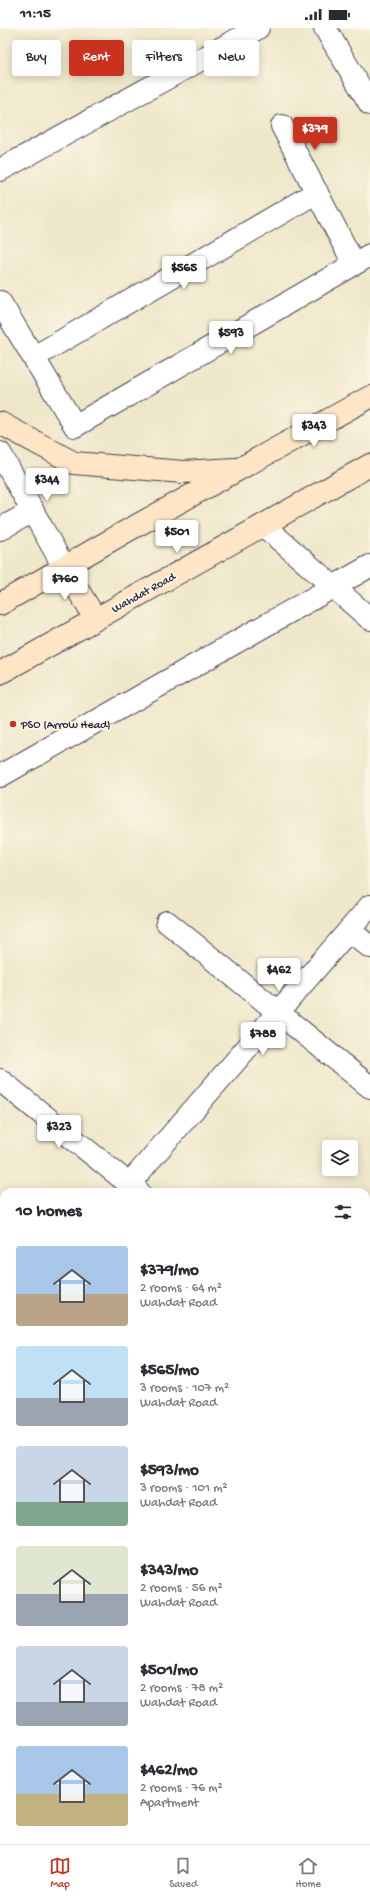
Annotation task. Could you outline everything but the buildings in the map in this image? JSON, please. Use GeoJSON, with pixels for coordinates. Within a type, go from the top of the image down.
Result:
{"type":"FeatureCollection","features":[{"type":"Feature","properties":{"kind":"main road"},"geometry":{"type":"LineString","coordinates":[[0,604],[370,397]]}},
{"type":"Feature","properties":{"kind":"main road"},"geometry":{"type":"LineString","coordinates":[[0,423],[74,463],[183,472],[242,468]]}},
{"type":"Feature","properties":{"kind":"main road","name":"Wahdat Road"},"geometry":{"type":"LineString","coordinates":[[0,672],[95,618],[264,526],[370,465]]}},
{"type":"Feature","properties":{"kind":"main road"},"geometry":{"type":"LineString","coordinates":[[64,567],[95,618]]}},
{"type":"Feature","properties":{"kind":"street"},"geometry":{"type":"LineString","coordinates":[[0,170],[258,28]]}},
{"type":"Feature","properties":{"kind":"street"},"geometry":{"type":"LineString","coordinates":[[324,28],[370,104]]}},
{"type":"Feature","properties":{"kind":"street"},"geometry":{"type":"LineString","coordinates":[[0,302],[75,426],[362,259],[317,192],[282,126]]}},
{"type":"Feature","properties":{"kind":"street"},"geometry":{"type":"LineString","coordinates":[[34,358],[317,192]]}},
{"type":"Feature","properties":{"kind":"street"},"geometry":{"type":"LineString","coordinates":[[0,453],[64,567]]}},
{"type":"Feature","properties":{"kind":"street"},"geometry":{"type":"LineString","coordinates":[[0,529],[33,511]]}},
{"type":"Feature","properties":{"kind":"street"},"geometry":{"type":"LineString","coordinates":[[264,526],[370,619]]}},
{"type":"Feature","properties":{"kind":"street"},"geometry":{"type":"LineString","coordinates":[[0,776],[370,566]]}},
{"type":"Feature","properties":{"kind":"street"},"geometry":{"type":"LineString","coordinates":[[0,1080],[134,1188],[278,1012],[370,906]]}},
{"type":"Feature","properties":{"kind":"street"},"geometry":{"type":"LineString","coordinates":[[167,922],[370,1088]]}},
{"type":"Feature","properties":{"kind":"street"},"geometry":{"type":"LineString","coordinates":[[349,930],[370,947]]}},
{"type":"Feature","properties":{"kind":"place","name":"PSO (Arrow Head)"},"geometry":{"type":"Point","coordinates":[13,724]}}]}
